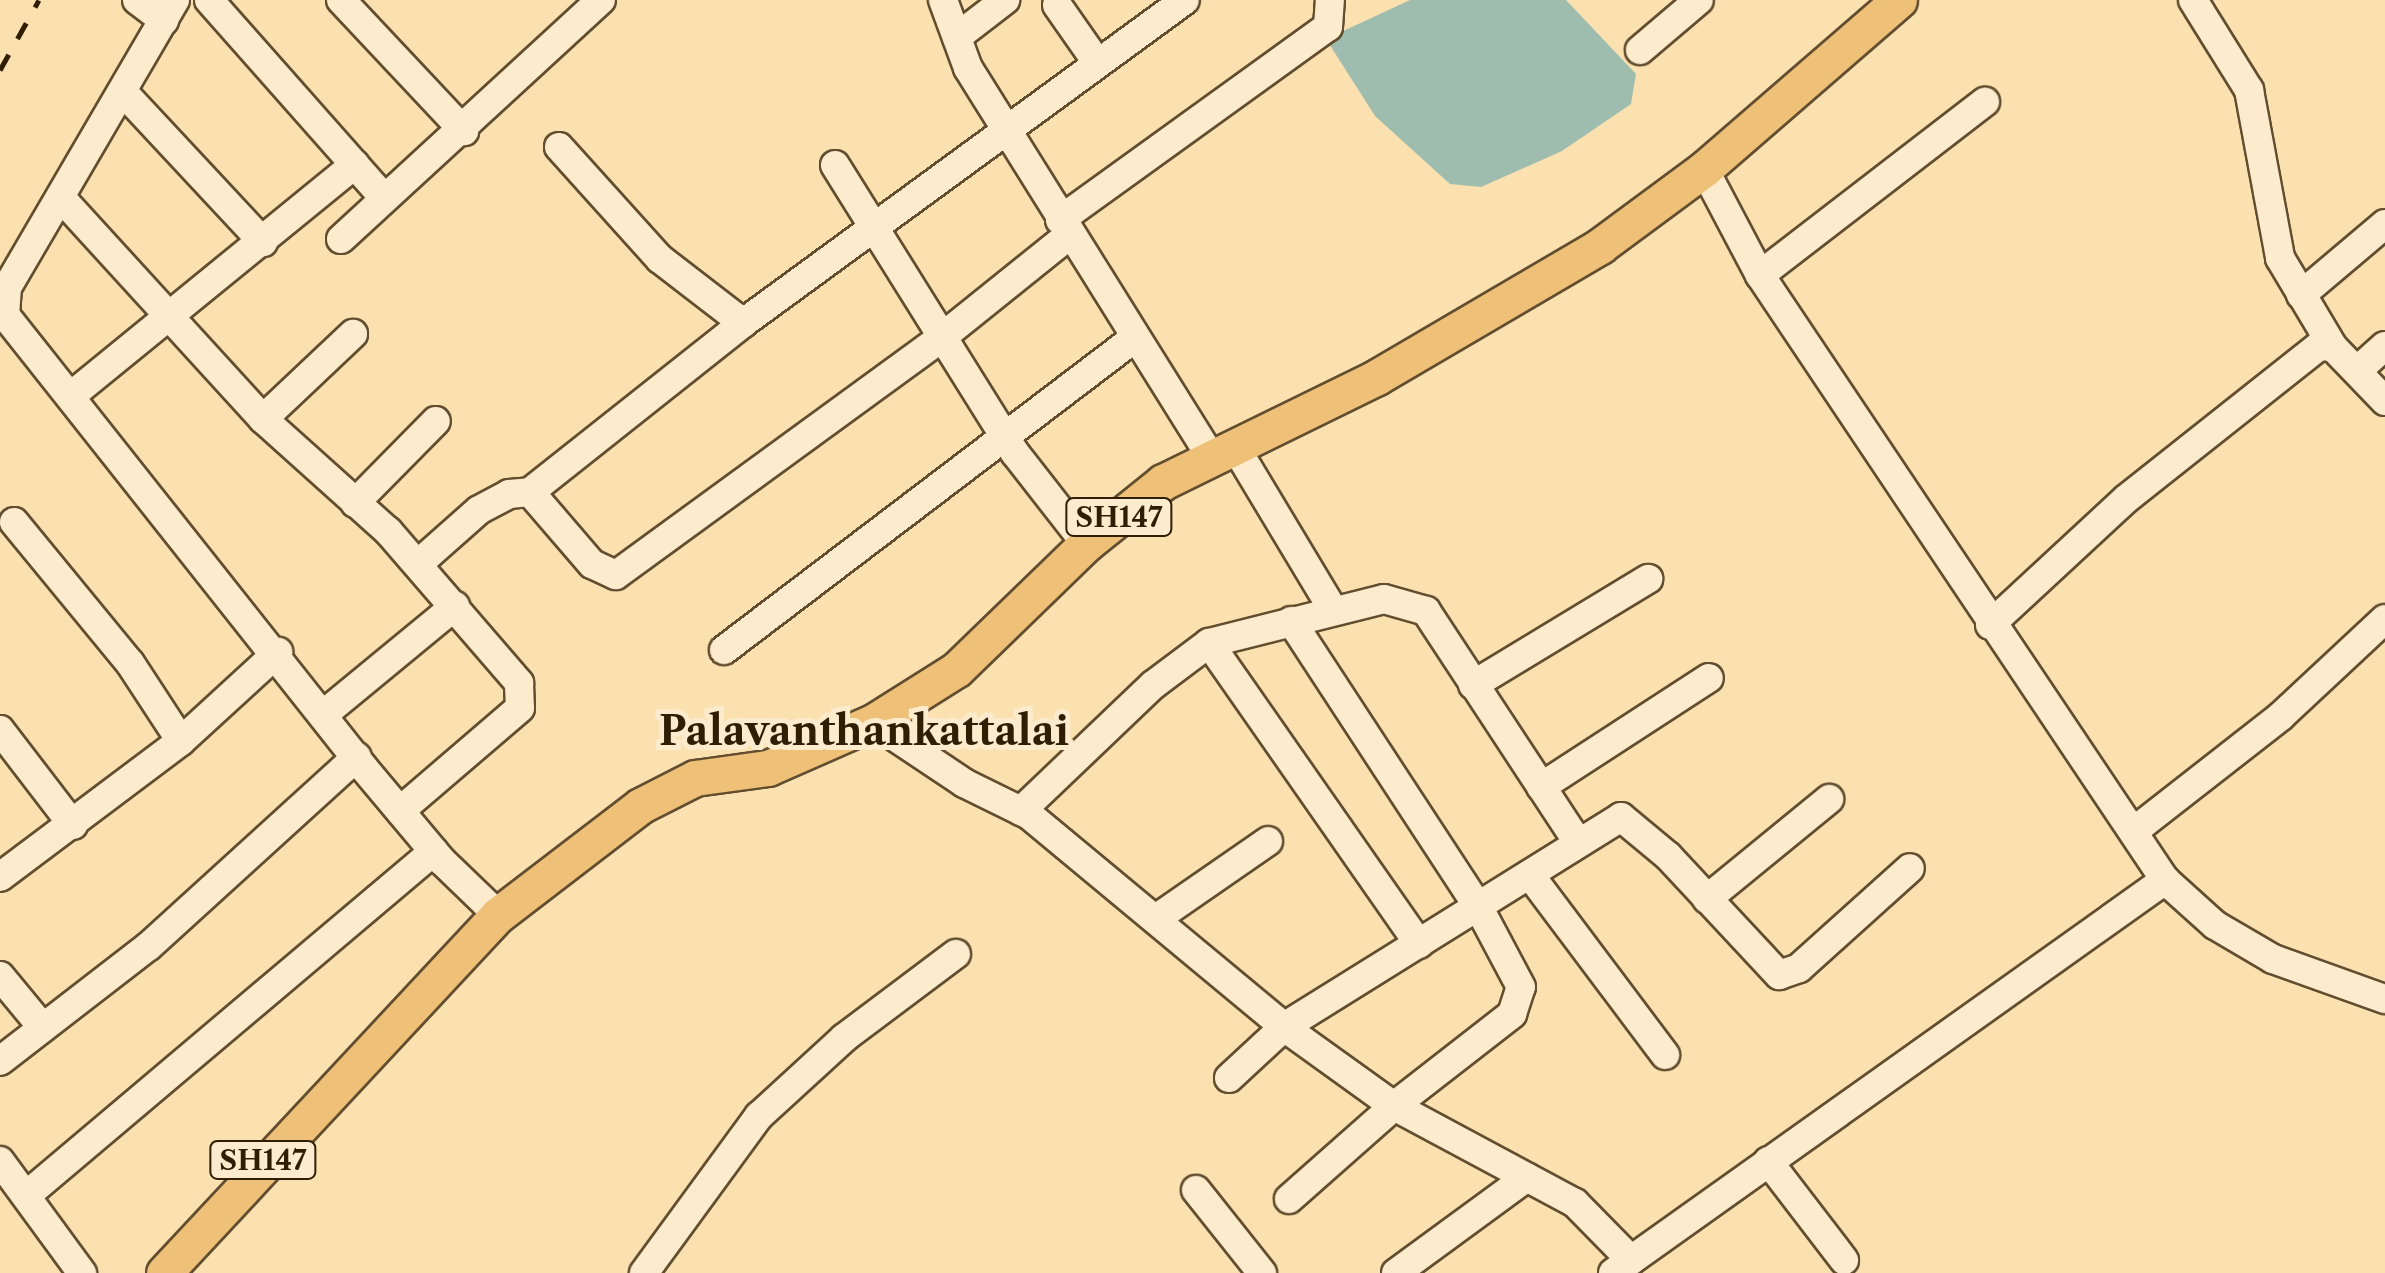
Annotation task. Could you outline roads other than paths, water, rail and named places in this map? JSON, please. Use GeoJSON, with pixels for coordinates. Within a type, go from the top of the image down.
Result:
{"type":"FeatureCollection","features":[{"type":"Feature","properties":{"kind":"main road","name":"SH147"},"geometry":{"type":"LineString","coordinates":[[164,1273],[498,915],[640,806],[695,778],[768,768],[873,722],[957,669],[1086,544],[1163,482],[1411,357],[1600,246],[1704,169],[1892,2]]}},
{"type":"Feature","properties":{"kind":"main road","name":"SH147"},"geometry":{"type":"LineString","coordinates":[[190,1273],[364,1068],[368,1054]]}},
{"type":"Feature","properties":{"kind":"street"},"geometry":{"type":"LineString","coordinates":[[137,0],[170,10],[64,200],[7,288],[5,315],[278,652],[400,811],[498,915]]}},
{"type":"Feature","properties":{"kind":"street"},"geometry":{"type":"LineString","coordinates":[[209,0],[384,198]]}},
{"type":"Feature","properties":{"kind":"street"},"geometry":{"type":"LineString","coordinates":[[341,0],[464,131]]}},
{"type":"Feature","properties":{"kind":"street"},"geometry":{"type":"LineString","coordinates":[[340,239],[464,131],[601,0]]}},
{"type":"Feature","properties":{"kind":"street"},"geometry":{"type":"LineString","coordinates":[[943,0],[957,38],[1005,130],[1132,340],[1222,450],[1332,608]]}},
{"type":"Feature","properties":{"kind":"street"},"geometry":{"type":"LineString","coordinates":[[957,38],[1005,0]]}},
{"type":"Feature","properties":{"kind":"street"},"geometry":{"type":"LineString","coordinates":[[418,564],[479,510],[509,494],[530,492],[743,323],[1185,0]]}},
{"type":"Feature","properties":{"kind":"street"},"geometry":{"type":"LineString","coordinates":[[530,492],[592,564],[616,575],[941,338],[1064,227],[1328,27],[1330,0]]}},
{"type":"Feature","properties":{"kind":"street"},"geometry":{"type":"LineString","coordinates":[[1640,50],[1699,0]]}},
{"type":"Feature","properties":{"kind":"street"},"geometry":{"type":"LineString","coordinates":[[2193,0],[2248,90],[2280,258],[2333,347],[2385,401]]}},
{"type":"Feature","properties":{"kind":"street"},"geometry":{"type":"LineString","coordinates":[[1058,6],[1096,62]]}},
{"type":"Feature","properties":{"kind":"street"},"geometry":{"type":"LineString","coordinates":[[124,93],[263,242]]}},
{"type":"Feature","properties":{"kind":"street"},"geometry":{"type":"LineString","coordinates":[[1760,275],[1985,102]]}},
{"type":"Feature","properties":{"kind":"street"},"geometry":{"type":"LineString","coordinates":[[559,147],[660,259],[743,323]]}},
{"type":"Feature","properties":{"kind":"street"},"geometry":{"type":"LineString","coordinates":[[72,395],[355,164]]}},
{"type":"Feature","properties":{"kind":"street"},"geometry":{"type":"LineString","coordinates":[[836,166],[1002,434],[1086,544]]}},
{"type":"Feature","properties":{"kind":"street"},"geometry":{"type":"LineString","coordinates":[[1704,169],[1760,275],[1990,625],[2164,880],[2216,925],[2272,959],[2385,998]]}},
{"type":"Feature","properties":{"kind":"street"},"geometry":{"type":"LineString","coordinates":[[64,200],[263,419],[418,564],[525,697],[520,708],[400,811]]}},
{"type":"Feature","properties":{"kind":"street"},"geometry":{"type":"LineString","coordinates":[[2301,295],[2385,224]]}},
{"type":"Feature","properties":{"kind":"street"},"geometry":{"type":"LineString","coordinates":[[263,419],[353,334]]}},
{"type":"Feature","properties":{"kind":"street"},"geometry":{"type":"LineString","coordinates":[[724,650],[1002,434],[1132,340]]}},
{"type":"Feature","properties":{"kind":"street"},"geometry":{"type":"LineString","coordinates":[[1990,625],[2249,396],[2319,346],[2333,347]]}},
{"type":"Feature","properties":{"kind":"street"},"geometry":{"type":"LineString","coordinates":[[2358,370],[2385,346]]}},
{"type":"Feature","properties":{"kind":"street"},"geometry":{"type":"LineString","coordinates":[[355,503],[436,422]]}},
{"type":"Feature","properties":{"kind":"street"},"geometry":{"type":"LineString","coordinates":[[14,522],[130,664],[180,742]]}},
{"type":"Feature","properties":{"kind":"street"},"geometry":{"type":"LineString","coordinates":[[1473,685],[1648,579]]}},
{"type":"Feature","properties":{"kind":"street"},"geometry":{"type":"LineString","coordinates":[[1021,811],[1152,685],[1209,643],[1332,608],[1384,599],[1426,611],[1578,842]]}},
{"type":"Feature","properties":{"kind":"street"},"geometry":{"type":"LineString","coordinates":[[324,714],[455,606]]}},
{"type":"Feature","properties":{"kind":"street"},"geometry":{"type":"LineString","coordinates":[[2134,831],[2280,716],[2385,619]]}},
{"type":"Feature","properties":{"kind":"street"},"geometry":{"type":"LineString","coordinates":[[1289,1199],[1521,1002],[1521,988],[1478,908],[1291,621]]}},
{"type":"Feature","properties":{"kind":"street"},"geometry":{"type":"LineString","coordinates":[[1209,643],[1418,944]]}},
{"type":"Feature","properties":{"kind":"street"},"geometry":{"type":"LineString","coordinates":[[0,877],[180,742],[278,652]]}},
{"type":"Feature","properties":{"kind":"street"},"geometry":{"type":"LineString","coordinates":[[1540,788],[1709,678]]}},
{"type":"Feature","properties":{"kind":"street"},"geometry":{"type":"LineString","coordinates":[[873,722],[964,783],[1021,811],[1157,918],[1284,1027],[1394,1106],[1527,1177],[1604,1226],[1622,1266],[2164,880]]}},
{"type":"Feature","properties":{"kind":"street"},"geometry":{"type":"LineString","coordinates":[[0,730],[72,824]]}},
{"type":"Feature","properties":{"kind":"street"},"geometry":{"type":"LineString","coordinates":[[0,1061],[149,946],[356,757]]}},
{"type":"Feature","properties":{"kind":"street"},"geometry":{"type":"LineString","coordinates":[[1707,899],[1830,800]]}},
{"type":"Feature","properties":{"kind":"street"},"geometry":{"type":"LineString","coordinates":[[1230,1078],[1284,1027],[1621,817],[1630,819],[1772,968],[1788,974],[1910,868]]}},
{"type":"Feature","properties":{"kind":"street"},"geometry":{"type":"LineString","coordinates":[[1157,918],[1268,840]]}},
{"type":"Feature","properties":{"kind":"street"},"geometry":{"type":"LineString","coordinates":[[28,1194],[434,851]]}},
{"type":"Feature","properties":{"kind":"street"},"geometry":{"type":"LineString","coordinates":[[1530,875],[1666,1055]]}},
{"type":"Feature","properties":{"kind":"street"},"geometry":{"type":"LineString","coordinates":[[644,1273],[759,1116],[844,1038],[956,954]]}},
{"type":"Feature","properties":{"kind":"street"},"geometry":{"type":"LineString","coordinates":[[0,976],[44,1028]]}},
{"type":"Feature","properties":{"kind":"street"},"geometry":{"type":"LineString","coordinates":[[0,1161],[28,1194],[82,1273]]}},
{"type":"Feature","properties":{"kind":"street"},"geometry":{"type":"LineString","coordinates":[[1768,1161],[1844,1260]]}},
{"type":"Feature","properties":{"kind":"street"},"geometry":{"type":"LineString","coordinates":[[1396,1273],[1527,1177]]}},
{"type":"Feature","properties":{"kind":"street"},"geometry":{"type":"LineString","coordinates":[[1196,1190],[1262,1273]]}},
{"type":"Feature","properties":{"kind":"railway"},"geometry":{"type":"LineString","coordinates":[[0,70],[39,0]]}},
{"type":"Feature","properties":{"kind":"district","name":"Palavanthankattalai"},"geometry":{"type":"Point","coordinates":[864,731]}}]}
